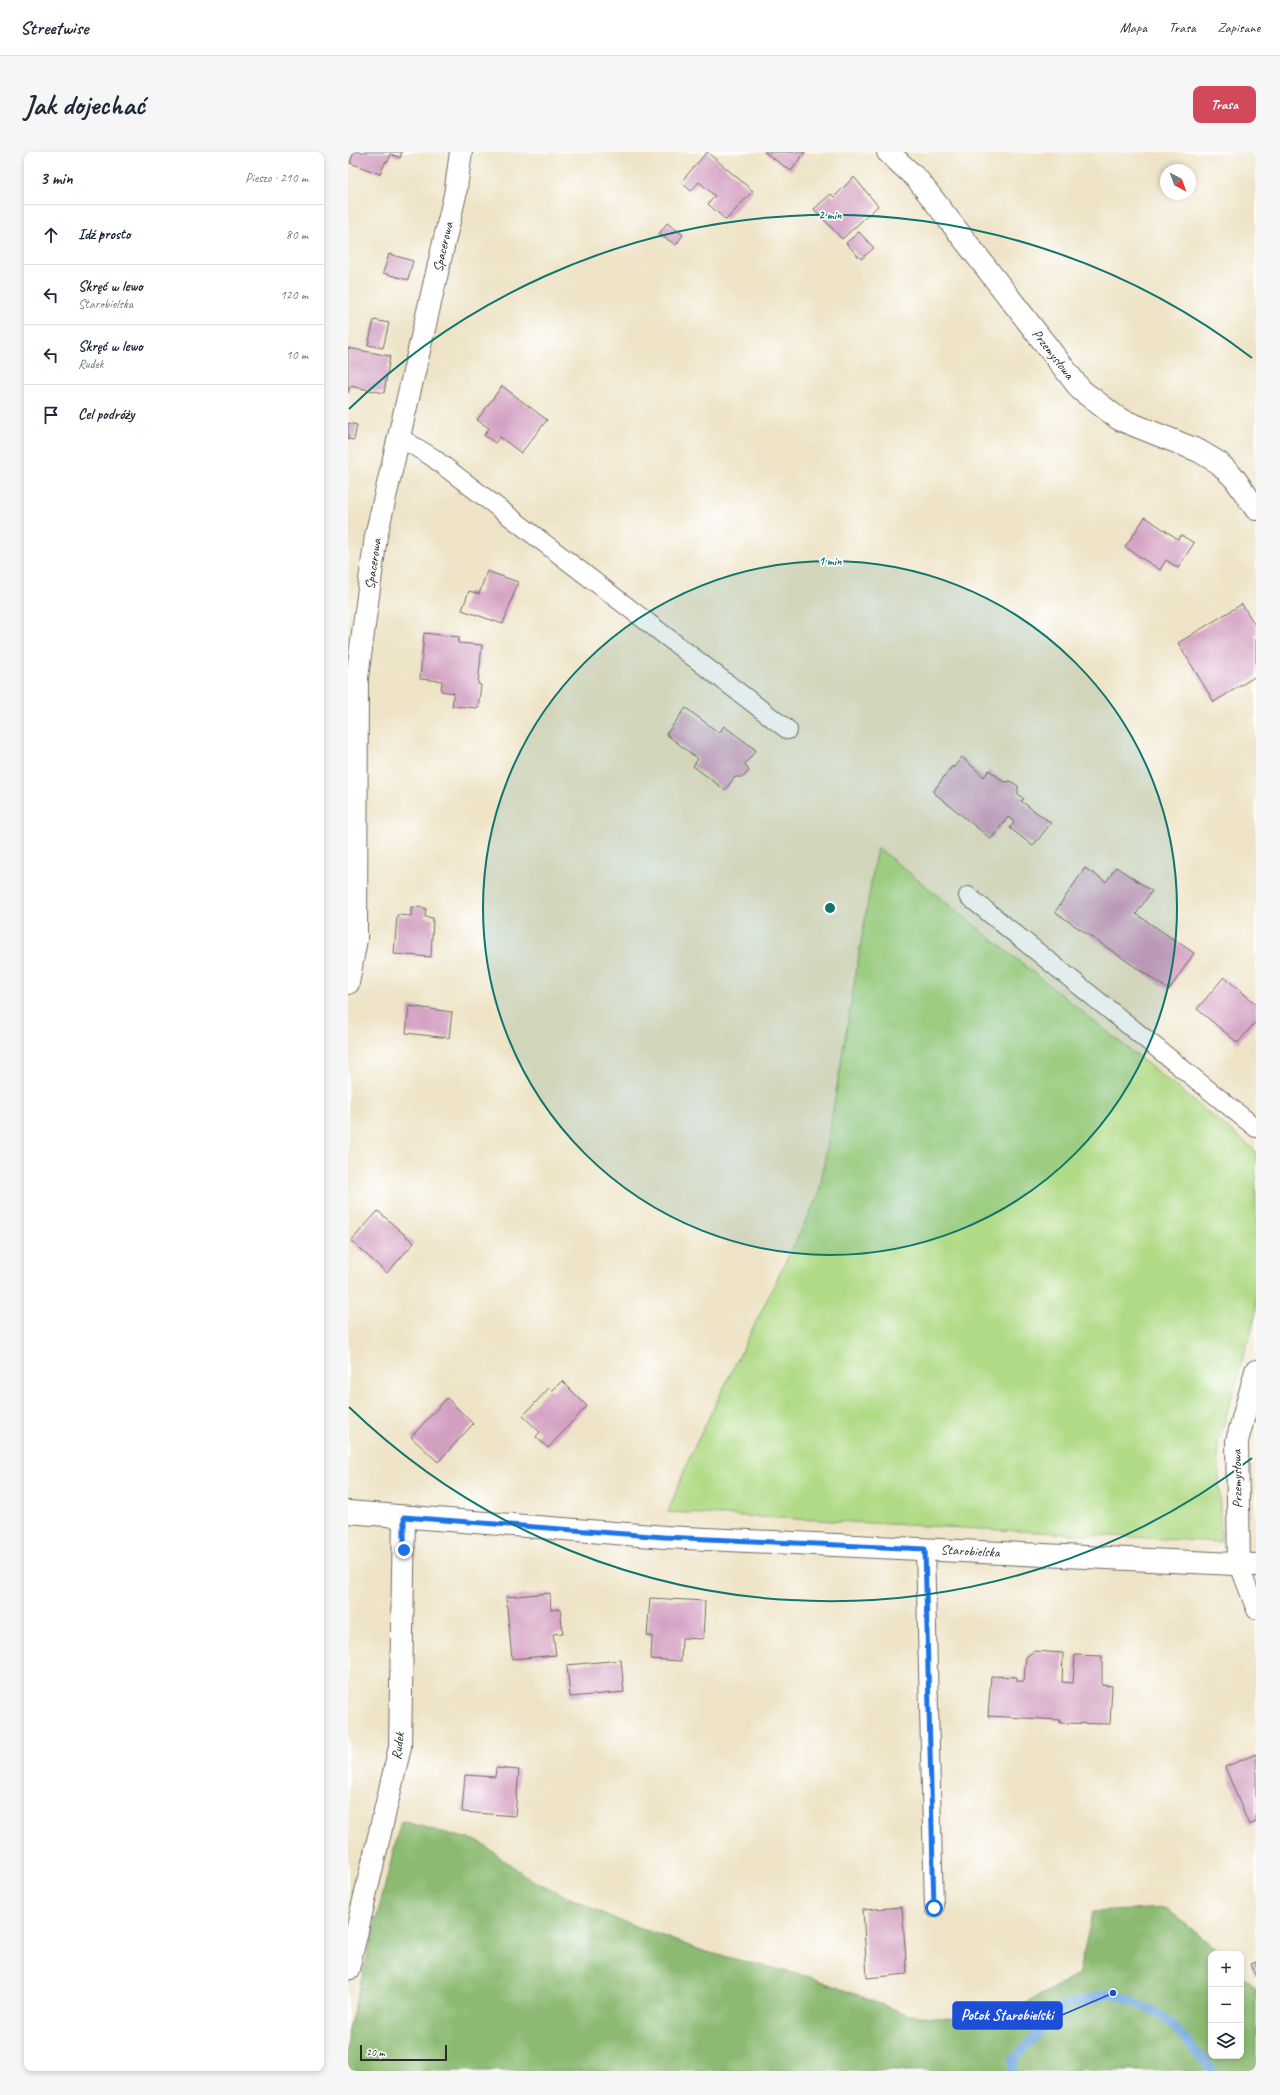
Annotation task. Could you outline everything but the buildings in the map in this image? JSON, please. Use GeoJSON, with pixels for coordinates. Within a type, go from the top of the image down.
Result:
{"type":"FeatureCollection","features":[{"type":"Feature","properties":{"kind":"street","name":"Spacerowa"},"geometry":{"type":"LineString","coordinates":[[348,983],[352,934],[357,678],[376,536],[455,195],[461,152]]}},
{"type":"Feature","properties":{"kind":"street","name":"Przemysłowa"},"geometry":{"type":"LineString","coordinates":[[888,152],[918,180],[1080,390],[1119,419],[1199,450],[1219,463],[1236,479],[1256,509]]}},
{"type":"Feature","properties":{"kind":"street","name":"Przemysłowa"},"geometry":{"type":"LineString","coordinates":[[1248,1565],[1237,1441],[1256,1371]]}},
{"type":"Feature","properties":{"kind":"street","name":"Starobielska"},"geometry":{"type":"LineString","coordinates":[[348,1512],[664,1537],[1248,1565]]}},
{"type":"Feature","properties":{"kind":"street","name":"Rudek"},"geometry":{"type":"LineString","coordinates":[[348,1969],[400,1748],[404,1517]]}},
{"type":"Feature","properties":{"kind":"lane"},"geometry":{"type":"LineString","coordinates":[[399,437],[432,457],[788,730]]}},
{"type":"Feature","properties":{"kind":"lane"},"geometry":{"type":"LineString","coordinates":[[968,896],[1256,1128]]}},
{"type":"Feature","properties":{"kind":"lane"},"geometry":{"type":"LineString","coordinates":[[925,1549],[934,1908]]}},
{"type":"Feature","properties":{"kind":"lane"},"geometry":{"type":"LineString","coordinates":[[1248,1565],[1256,1610]]}},
{"type":"Feature","properties":{"kind":"green space"},"geometry":{"type":"Polygon","coordinates":[[[877,847],[1256,1151],[1256,1314],[1218,1444],[1221,1542],[668,1512],[691,1454],[819,1194],[877,847]]]}},
{"type":"Feature","properties":{"kind":"green space"},"geometry":{"type":"Polygon","coordinates":[[[401,1821],[480,1842],[530,1879],[613,1918],[706,1952],[810,1977],[909,2015],[992,2022],[1078,1975],[1093,1912],[1166,1908],[1218,1951],[1208,1951],[1208,2059],[1244,2059],[1244,1977],[1256,1990],[1256,2071],[348,2071],[348,2033],[401,1821]]]}},
{"type":"Feature","properties":{"kind":"waterway"},"geometry":{"type":"LineString","coordinates":[[1012,2071],[1013,2060],[1065,2005],[1113,1993],[1164,2016],[1213,2071]]}},
{"type":"Feature","properties":{"kind":"place","name":"Potok Starobielski"},"geometry":{"type":"Point","coordinates":[1113,1993]}},
{"type":"Feature","properties":{"kind":"route"},"geometry":{"type":"LineString","coordinates":[[404,1550],[404,1517],[664,1537],[925,1549],[934,1908]]}}]}
